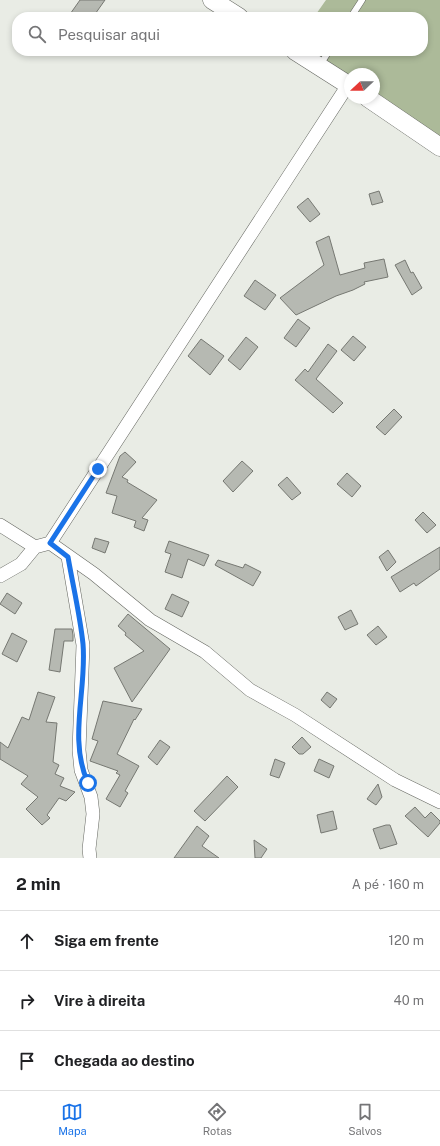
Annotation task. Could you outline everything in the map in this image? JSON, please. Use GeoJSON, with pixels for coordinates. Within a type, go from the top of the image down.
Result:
{"type":"FeatureCollection","features":[{"type":"Feature","properties":{"kind":"main road"},"geometry":{"type":"LineString","coordinates":[[212,0],[231,12]]}},
{"type":"Feature","properties":{"kind":"main road"},"geometry":{"type":"LineString","coordinates":[[302,56],[344,83]]}},
{"type":"Feature","properties":{"kind":"main road"},"geometry":{"type":"LineString","coordinates":[[377,104],[440,147]]}},
{"type":"Feature","properties":{"kind":"street"},"geometry":{"type":"LineString","coordinates":[[0,576],[20,564],[35,547],[50,543],[344,94]]}},
{"type":"Feature","properties":{"kind":"street"},"geometry":{"type":"LineString","coordinates":[[0,524],[35,547]]}},
{"type":"Feature","properties":{"kind":"street"},"geometry":{"type":"LineString","coordinates":[[50,543],[94,574],[150,620],[205,652],[250,690],[295,715],[395,780],[440,802]]}},
{"type":"Feature","properties":{"kind":"street"},"geometry":{"type":"LineString","coordinates":[[68,557],[83,645],[79,750],[82,770],[91,797],[93,814],[89,849],[90,858]]}},
{"type":"Feature","properties":{"kind":"lane"},"geometry":{"type":"LineString","coordinates":[[354,12],[362,0]]}},
{"type":"Feature","properties":{"kind":"lane"},"geometry":{"type":"LineString","coordinates":[[319,66],[326,56]]}},
{"type":"Feature","properties":{"kind":"green space"},"geometry":{"type":"Polygon","coordinates":[[[326,0],[440,0],[440,145],[380,102],[380,68],[344,68],[344,83],[302,56],[428,56],[428,12],[318,12],[326,0]]]}},
{"type":"Feature","properties":{"kind":"building"},"geometry":{"type":"Polygon","coordinates":[[[80,0],[105,0],[97,12],[72,12],[80,0]]]}},
{"type":"Feature","properties":{"kind":"building"},"geometry":{"type":"Polygon","coordinates":[[[379,191],[383,202],[372,205],[369,194],[379,191]]]}},
{"type":"Feature","properties":{"kind":"building"},"geometry":{"type":"Polygon","coordinates":[[[308,198],[320,214],[310,222],[297,207],[308,198]]]}},
{"type":"Feature","properties":{"kind":"building"},"geometry":{"type":"Polygon","coordinates":[[[329,236],[340,275],[365,268],[364,263],[384,259],[388,277],[364,282],[365,284],[353,290],[336,296],[296,315],[280,298],[324,265],[316,242],[329,236]]]}},
{"type":"Feature","properties":{"kind":"building"},"geometry":{"type":"Polygon","coordinates":[[[405,260],[411,273],[413,272],[422,288],[412,295],[395,265],[405,260]]]}},
{"type":"Feature","properties":{"kind":"building"},"geometry":{"type":"Polygon","coordinates":[[[255,280],[276,295],[265,310],[244,296],[255,280]]]}},
{"type":"Feature","properties":{"kind":"building"},"geometry":{"type":"Polygon","coordinates":[[[298,319],[310,328],[296,347],[284,338],[298,319]]]}},
{"type":"Feature","properties":{"kind":"building"},"geometry":{"type":"Polygon","coordinates":[[[353,336],[366,347],[354,361],[341,350],[353,336]]]}},
{"type":"Feature","properties":{"kind":"building"},"geometry":{"type":"Polygon","coordinates":[[[246,337],[258,347],[240,370],[228,360],[246,337]]]}},
{"type":"Feature","properties":{"kind":"building"},"geometry":{"type":"Polygon","coordinates":[[[201,339],[224,356],[210,375],[188,356],[201,339]]]}},
{"type":"Feature","properties":{"kind":"building"},"geometry":{"type":"Polygon","coordinates":[[[328,344],[337,351],[316,379],[343,403],[333,413],[295,380],[305,369],[308,372],[328,344]]]}},
{"type":"Feature","properties":{"kind":"building"},"geometry":{"type":"Polygon","coordinates":[[[394,409],[402,417],[385,435],[376,427],[394,409]]]}},
{"type":"Feature","properties":{"kind":"building"},"geometry":{"type":"Polygon","coordinates":[[[125,452],[136,462],[122,477],[128,480],[127,482],[157,500],[142,518],[148,520],[144,531],[134,527],[136,521],[112,513],[117,496],[106,493],[120,456],[125,452]]]}},
{"type":"Feature","properties":{"kind":"building"},"geometry":{"type":"Polygon","coordinates":[[[242,461],[253,471],[233,492],[223,481],[242,461]]]}},
{"type":"Feature","properties":{"kind":"building"},"geometry":{"type":"Polygon","coordinates":[[[347,473],[361,486],[352,497],[337,484],[347,473]]]}},
{"type":"Feature","properties":{"kind":"building"},"geometry":{"type":"Polygon","coordinates":[[[287,477],[301,493],[292,500],[278,485],[287,477]]]}},
{"type":"Feature","properties":{"kind":"building"},"geometry":{"type":"Polygon","coordinates":[[[423,512],[436,525],[427,533],[415,520],[423,512]]]}},
{"type":"Feature","properties":{"kind":"building"},"geometry":{"type":"Polygon","coordinates":[[[95,538],[109,542],[105,553],[92,548],[95,538]]]}},
{"type":"Feature","properties":{"kind":"building"},"geometry":{"type":"Polygon","coordinates":[[[169,541],[209,555],[204,566],[188,559],[182,578],[165,572],[171,554],[165,552],[169,541]]]}},
{"type":"Feature","properties":{"kind":"building"},"geometry":{"type":"Polygon","coordinates":[[[440,547],[440,569],[416,586],[414,583],[400,592],[391,577],[440,547]]]}},
{"type":"Feature","properties":{"kind":"building"},"geometry":{"type":"Polygon","coordinates":[[[388,550],[396,562],[387,571],[379,557],[388,550]]]}},
{"type":"Feature","properties":{"kind":"building"},"geometry":{"type":"Polygon","coordinates":[[[218,560],[243,568],[245,564],[261,572],[253,586],[215,565],[218,560]]]}},
{"type":"Feature","properties":{"kind":"building"},"geometry":{"type":"Polygon","coordinates":[[[7,593],[22,603],[15,614],[0,604],[7,593]]]}},
{"type":"Feature","properties":{"kind":"building"},"geometry":{"type":"Polygon","coordinates":[[[172,594],[189,602],[182,617],[165,609],[172,594]]]}},
{"type":"Feature","properties":{"kind":"building"},"geometry":{"type":"Polygon","coordinates":[[[351,610],[358,624],[345,630],[338,617],[351,610]]]}},
{"type":"Feature","properties":{"kind":"building"},"geometry":{"type":"Polygon","coordinates":[[[128,614],[170,649],[132,702],[114,668],[144,651],[125,635],[126,633],[118,626],[128,614]]]}},
{"type":"Feature","properties":{"kind":"building"},"geometry":{"type":"Polygon","coordinates":[[[378,626],[387,637],[376,645],[367,635],[378,626]]]}},
{"type":"Feature","properties":{"kind":"building"},"geometry":{"type":"Polygon","coordinates":[[[55,629],[72,629],[73,635],[73,641],[64,641],[60,672],[49,670],[55,629]]]}},
{"type":"Feature","properties":{"kind":"building"},"geometry":{"type":"Polygon","coordinates":[[[12,633],[27,641],[17,662],[2,654],[12,633]]]}},
{"type":"Feature","properties":{"kind":"building"},"geometry":{"type":"Polygon","coordinates":[[[38,692],[55,697],[46,722],[57,723],[53,762],[59,765],[55,774],[64,778],[60,786],[75,792],[66,801],[59,798],[47,815],[50,818],[42,825],[26,809],[38,797],[21,784],[28,776],[0,759],[0,742],[8,748],[22,717],[29,720],[38,692]]]}},
{"type":"Feature","properties":{"kind":"building"},"geometry":{"type":"Polygon","coordinates":[[[327,692],[337,699],[330,708],[321,700],[327,692]]]}},
{"type":"Feature","properties":{"kind":"building"},"geometry":{"type":"Polygon","coordinates":[[[103,701],[142,709],[135,720],[134,719],[117,754],[139,766],[125,791],[128,793],[120,807],[106,799],[120,775],[116,773],[118,771],[90,761],[98,741],[92,739],[103,701]]]}},
{"type":"Feature","properties":{"kind":"building"},"geometry":{"type":"Polygon","coordinates":[[[302,737],[311,747],[303,754],[299,754],[292,747],[302,737]]]}},
{"type":"Feature","properties":{"kind":"building"},"geometry":{"type":"Polygon","coordinates":[[[160,740],[170,747],[157,765],[148,757],[160,740]]]}},
{"type":"Feature","properties":{"kind":"building"},"geometry":{"type":"Polygon","coordinates":[[[275,759],[285,763],[279,778],[270,775],[275,759]]]}},
{"type":"Feature","properties":{"kind":"building"},"geometry":{"type":"Polygon","coordinates":[[[319,759],[334,766],[329,778],[314,771],[319,759]]]}},
{"type":"Feature","properties":{"kind":"building"},"geometry":{"type":"Polygon","coordinates":[[[227,776],[238,787],[205,821],[194,811],[227,776]]]}},
{"type":"Feature","properties":{"kind":"building"},"geometry":{"type":"Polygon","coordinates":[[[378,784],[382,797],[376,805],[367,799],[378,784]]]}},
{"type":"Feature","properties":{"kind":"building"},"geometry":{"type":"Polygon","coordinates":[[[415,807],[425,818],[431,812],[440,821],[428,837],[405,816],[415,807]]]}},
{"type":"Feature","properties":{"kind":"building"},"geometry":{"type":"Polygon","coordinates":[[[333,811],[337,829],[321,833],[317,815],[333,811]]]}},
{"type":"Feature","properties":{"kind":"building"},"geometry":{"type":"Polygon","coordinates":[[[390,825],[397,844],[380,849],[373,829],[390,825]]]}},
{"type":"Feature","properties":{"kind":"building"},"geometry":{"type":"Polygon","coordinates":[[[197,826],[209,836],[202,846],[219,858],[174,858],[197,826]]]}},
{"type":"Feature","properties":{"kind":"building"},"geometry":{"type":"Polygon","coordinates":[[[254,840],[267,849],[261,858],[255,858],[254,840]]]}},
{"type":"Feature","properties":{"kind":"route"},"geometry":{"type":"LineString","coordinates":[[88,783],[82,770],[79,750],[79,717],[83,645],[76,599],[68,557],[50,543],[98,469]]}}]}
